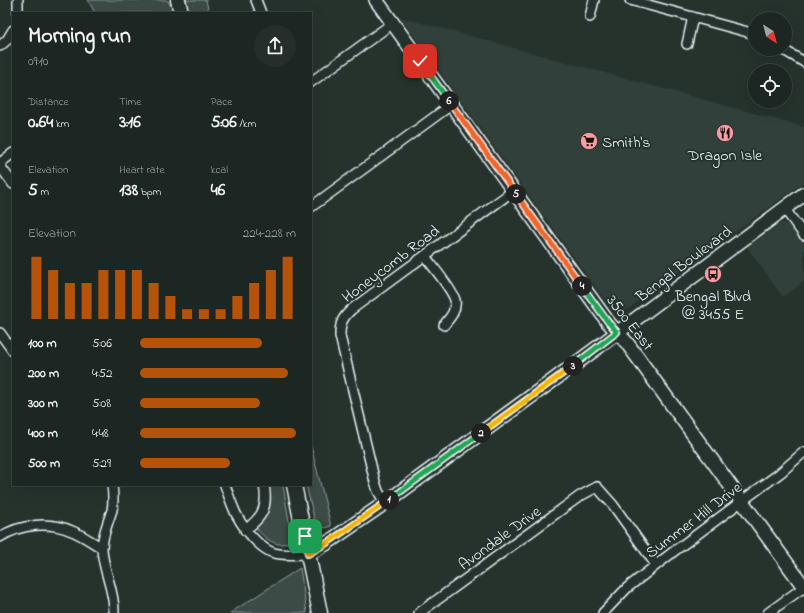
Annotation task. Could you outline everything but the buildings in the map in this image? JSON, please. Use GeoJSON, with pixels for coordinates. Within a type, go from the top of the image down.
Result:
{"type":"FeatureCollection","features":[{"type":"Feature","properties":{"kind":"main road"},"geometry":{"type":"LineString","coordinates":[[178,0],[181,12]]}},
{"type":"Feature","properties":{"kind":"main road","name":"3500 East"},"geometry":{"type":"LineString","coordinates":[[378,1],[451,105],[608,322],[627,343],[804,587]]}},
{"type":"Feature","properties":{"kind":"main road","name":"Bengal Boulevard"},"geometry":{"type":"LineString","coordinates":[[308,554],[327,543],[385,503],[804,194]]}},
{"type":"Feature","properties":{"kind":"main road"},"geometry":{"type":"LineString","coordinates":[[294,486],[320,613]]}},
{"type":"Feature","properties":{"kind":"street"},"geometry":{"type":"LineString","coordinates":[[18,0],[18,12]]}},
{"type":"Feature","properties":{"kind":"street"},"geometry":{"type":"LineString","coordinates":[[256,0],[261,12]]}},
{"type":"Feature","properties":{"kind":"street"},"geometry":{"type":"LineString","coordinates":[[590,17],[594,0]]}},
{"type":"Feature","properties":{"kind":"street"},"geometry":{"type":"LineString","coordinates":[[630,0],[748,32]]}},
{"type":"Feature","properties":{"kind":"street"},"geometry":{"type":"LineString","coordinates":[[687,44],[693,17]]}},
{"type":"Feature","properties":{"kind":"street"},"geometry":{"type":"LineString","coordinates":[[312,81],[393,23]]}},
{"type":"Feature","properties":{"kind":"street"},"geometry":{"type":"LineString","coordinates":[[0,46],[8,40],[12,32]]}},
{"type":"Feature","properties":{"kind":"street"},"geometry":{"type":"LineString","coordinates":[[792,55],[804,62]]}},
{"type":"Feature","properties":{"kind":"street"},"geometry":{"type":"LineString","coordinates":[[312,206],[451,105]]}},
{"type":"Feature","properties":{"kind":"street"},"geometry":{"type":"LineString","coordinates":[[12,154],[0,164],[12,182]]}},
{"type":"Feature","properties":{"kind":"street","name":"Honeycomb Road"},"geometry":{"type":"LineString","coordinates":[[385,503],[374,482],[340,336],[340,325],[352,308],[513,191]]}},
{"type":"Feature","properties":{"kind":"street"},"geometry":{"type":"LineString","coordinates":[[784,208],[804,235]]}},
{"type":"Feature","properties":{"kind":"street"},"geometry":{"type":"LineString","coordinates":[[424,256],[452,293],[455,300],[455,308],[451,318],[444,325]]}},
{"type":"Feature","properties":{"kind":"street"},"geometry":{"type":"LineString","coordinates":[[0,333],[12,350]]}},
{"type":"Feature","properties":{"kind":"street","name":"Summer Hill Drive"},"geometry":{"type":"LineString","coordinates":[[603,613],[627,588],[780,473],[804,452]]}},
{"type":"Feature","properties":{"kind":"street"},"geometry":{"type":"LineString","coordinates":[[112,486],[114,497],[112,510],[106,528],[102,548],[104,563],[112,591],[114,613]]}},
{"type":"Feature","properties":{"kind":"street"},"geometry":{"type":"LineString","coordinates":[[225,486],[233,508],[245,530],[261,546],[268,551],[281,554],[308,554]]}},
{"type":"Feature","properties":{"kind":"street"},"geometry":{"type":"LineString","coordinates":[[245,530],[258,519],[263,511],[266,503],[264,486]]}},
{"type":"Feature","properties":{"kind":"street","name":"Avondale Drive"},"geometry":{"type":"LineString","coordinates":[[419,613],[580,496],[598,487],[613,504],[656,565]]}},
{"type":"Feature","properties":{"kind":"street"},"geometry":{"type":"LineString","coordinates":[[0,537],[13,530],[28,526],[44,525],[73,531],[102,548]]}},
{"type":"Feature","properties":{"kind":"street"},"geometry":{"type":"LineString","coordinates":[[768,613],[804,587]]}},
{"type":"Feature","properties":{"kind":"shaded area"},"geometry":{"type":"Polygon","coordinates":[[[88,0],[167,0],[172,7],[173,12],[94,12],[88,0]]]}},
{"type":"Feature","properties":{"kind":"shaded area"},"geometry":{"type":"Polygon","coordinates":[[[185,0],[206,0],[209,12],[188,12],[185,0]]]}},
{"type":"Feature","properties":{"kind":"shaded area"},"geometry":{"type":"Polygon","coordinates":[[[400,17],[804,127],[804,182],[624,312],[618,315],[615,314],[400,17]]]}},
{"type":"Feature","properties":{"kind":"shaded area"},"geometry":{"type":"Polygon","coordinates":[[[782,223],[793,228],[804,242],[804,281],[783,297],[747,247],[782,223]]]}},
{"type":"Feature","properties":{"kind":"shaded area"},"geometry":{"type":"Polygon","coordinates":[[[312,450],[331,526],[320,528],[316,526],[306,486],[312,486],[312,450]]]}},
{"type":"Feature","properties":{"kind":"shaded area"},"geometry":{"type":"Polygon","coordinates":[[[267,486],[283,486],[291,533],[291,539],[287,543],[277,544],[272,542],[262,535],[256,527],[268,508],[269,498],[267,486]]]}},
{"type":"Feature","properties":{"kind":"shaded area"},"geometry":{"type":"Polygon","coordinates":[[[300,568],[307,613],[230,613],[300,568]]]}},
{"type":"Feature","properties":{"kind":"place","name":"Dragon Isle"},"geometry":{"type":"Point","coordinates":[725,133]}},
{"type":"Feature","properties":{"kind":"place","name":"Smith's"},"geometry":{"type":"Point","coordinates":[589,141]}},
{"type":"Feature","properties":{"kind":"place","name":"Bengal Blvd @ 3455 E"},"geometry":{"type":"Point","coordinates":[713,274]}},
{"type":"Feature","properties":{"kind":"route"},"geometry":{"type":"LineString","coordinates":[[305,536],[308,554],[327,543],[385,503],[617,332],[608,322],[420,61]]}}]}
